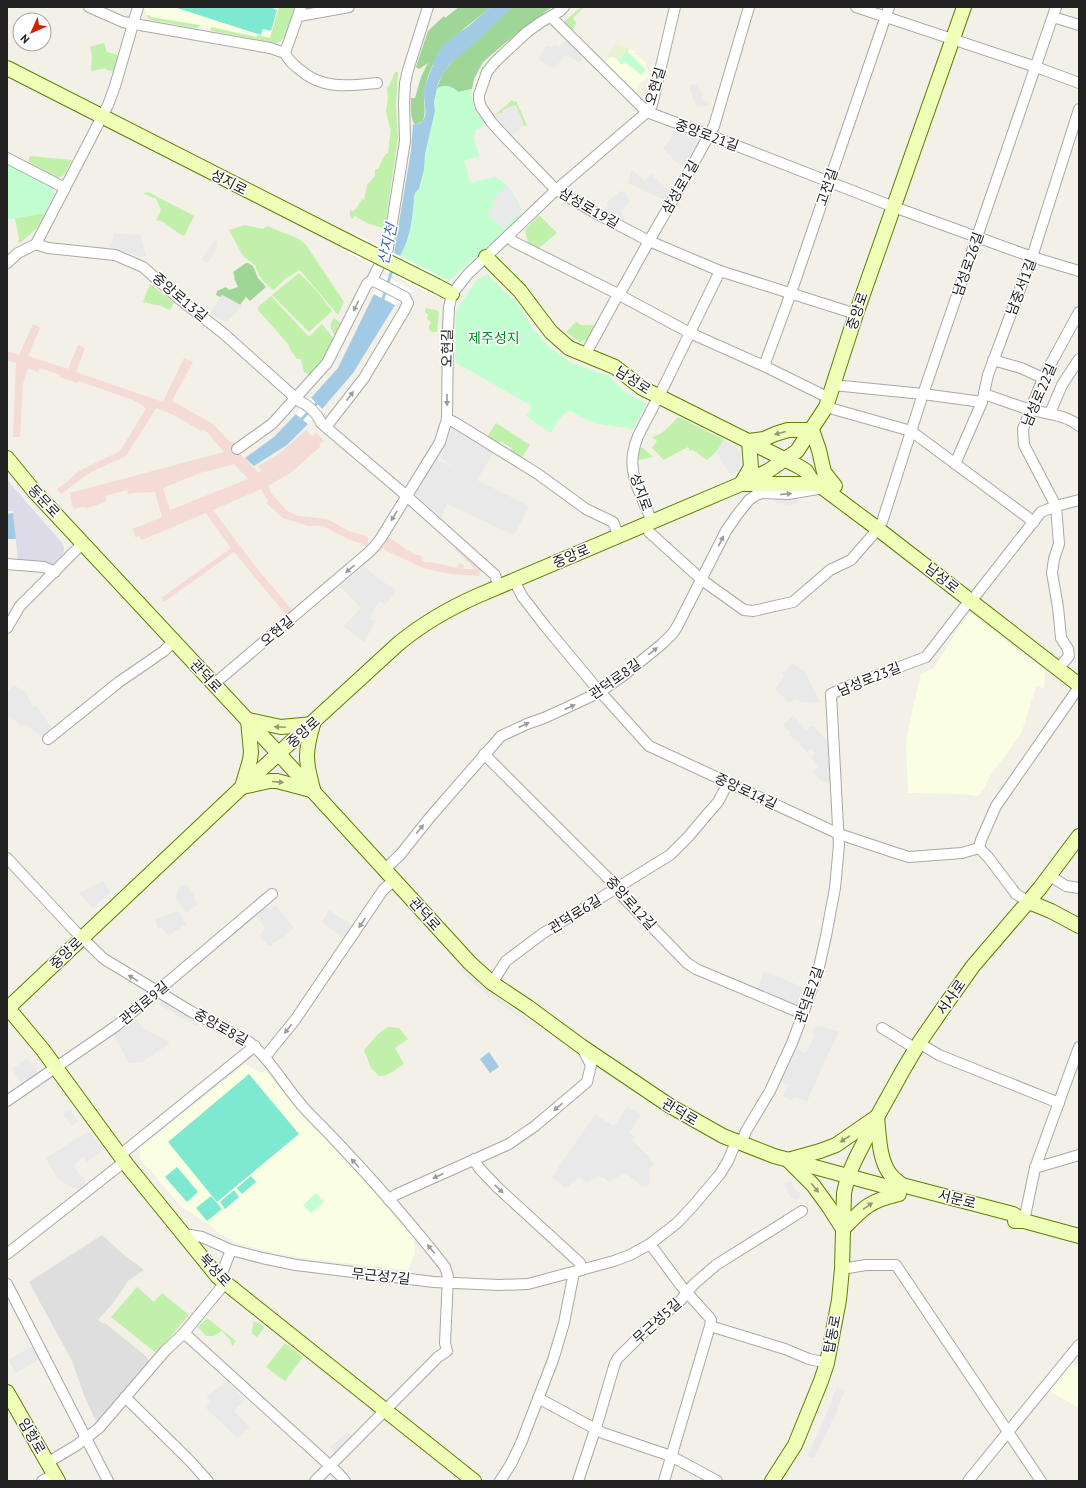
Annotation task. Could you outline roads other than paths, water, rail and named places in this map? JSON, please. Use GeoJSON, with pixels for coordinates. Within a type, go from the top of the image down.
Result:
{"type":"FeatureCollection","features":[{"type":"Feature","properties":{"kind":"main road","name":"중앙로"},"geometry":{"type":"LineString","coordinates":[[8,1009],[242,787],[313,724],[398,644],[421,626],[457,606],[514,580],[741,484],[768,471],[797,451],[812,430],[829,397],[856,314],[964,7]]}},
{"type":"Feature","properties":{"kind":"main road","name":"성지로"},"geometry":{"type":"LineString","coordinates":[[7,68],[452,294]]}},
{"type":"Feature","properties":{"kind":"main road","name":"남성로"},"geometry":{"type":"LineString","coordinates":[[486,257],[520,291],[541,320],[557,338],[569,348],[615,367],[637,385],[806,471],[815,472],[826,486],[880,525],[973,598],[1079,686]]}},
{"type":"Feature","properties":{"kind":"main road"},"geometry":{"type":"LineString","coordinates":[[788,430],[812,430],[819,450],[826,486],[741,484],[751,467],[749,441],[764,439],[788,430]]}},
{"type":"Feature","properties":{"kind":"main road","name":"동문로"},"geometry":{"type":"LineString","coordinates":[[7,458],[34,491],[83,543]]}},
{"type":"Feature","properties":{"kind":"main road","name":"관덕로"},"geometry":{"type":"LineString","coordinates":[[83,543],[248,720],[470,963],[492,983],[528,1007],[581,1046],[670,1106],[738,1143],[788,1160],[848,1176]]}},
{"type":"Feature","properties":{"kind":"main road","name":"남성로"},"geometry":{"type":"LineString","coordinates":[[973,598],[1079,675]]}},
{"type":"Feature","properties":{"kind":"main road"},"geometry":{"type":"LineString","coordinates":[[248,720],[281,727],[313,724],[306,755],[308,772],[313,791],[294,784],[277,781],[242,787],[251,752],[248,720]]}},
{"type":"Feature","properties":{"kind":"main road","name":"서사로"},"geometry":{"type":"LineString","coordinates":[[848,1176],[876,1117],[918,1046],[973,966],[1029,902],[1079,836]]}},
{"type":"Feature","properties":{"kind":"main road"},"geometry":{"type":"LineString","coordinates":[[1029,902],[1052,911],[1079,926]]}},
{"type":"Feature","properties":{"kind":"main road"},"geometry":{"type":"LineString","coordinates":[[1052,911],[1079,917]]}},
{"type":"Feature","properties":{"kind":"main road","name":"북성로"},"geometry":{"type":"LineString","coordinates":[[8,1009],[32,1036],[56,1067],[122,1159],[222,1280],[474,1481]]}},
{"type":"Feature","properties":{"kind":"main road"},"geometry":{"type":"LineString","coordinates":[[876,1117],[883,1157],[896,1189],[884,1197],[872,1202],[842,1229],[829,1207],[813,1185],[788,1160],[836,1145],[876,1117]]}},
{"type":"Feature","properties":{"kind":"main road","name":"서문로"},"geometry":{"type":"LineString","coordinates":[[848,1176],[1012,1221],[1024,1221],[1079,1236]]}},
{"type":"Feature","properties":{"kind":"main road","name":"탑동로"},"geometry":{"type":"LineString","coordinates":[[772,1481],[795,1445],[827,1363],[839,1300],[842,1269],[844,1193],[848,1176]]}},
{"type":"Feature","properties":{"kind":"main road","name":"임항로"},"geometry":{"type":"LineString","coordinates":[[7,1392],[50,1475]]}},
{"type":"Feature","properties":{"kind":"street"},"geometry":{"type":"LineString","coordinates":[[89,7],[114,19],[133,24],[270,48],[285,53]]}},
{"type":"Feature","properties":{"kind":"street"},"geometry":{"type":"LineString","coordinates":[[7,263],[18,253],[36,244],[102,116],[112,93],[138,7]]}},
{"type":"Feature","properties":{"kind":"street"},"geometry":{"type":"LineString","coordinates":[[348,7],[300,12],[285,53],[287,58],[302,72],[329,85],[348,86],[377,83]]}},
{"type":"Feature","properties":{"kind":"street"},"geometry":{"type":"LineString","coordinates":[[376,282],[388,248],[405,141],[405,83],[428,7]]}},
{"type":"Feature","properties":{"kind":"street","name":"삼성로19길"},"geometry":{"type":"LineString","coordinates":[[564,7],[527,32],[495,62],[487,72],[479,95],[481,107],[496,128],[556,190],[599,215],[649,241],[720,271],[856,314]]}},
{"type":"Feature","properties":{"kind":"street","name":"오현길"},"geometry":{"type":"LineString","coordinates":[[214,684],[293,618],[375,546],[441,440],[447,419],[448,322],[452,294],[460,283],[486,257],[556,190],[647,112],[652,105],[675,7]]}},
{"type":"Feature","properties":{"kind":"street","name":"삼성로1길"},"geometry":{"type":"LineString","coordinates":[[585,355],[714,126],[749,7]]}},
{"type":"Feature","properties":{"kind":"street"},"geometry":{"type":"LineString","coordinates":[[856,7],[1036,67],[1079,83]]}},
{"type":"Feature","properties":{"kind":"street","name":"고전길"},"geometry":{"type":"LineString","coordinates":[[764,366],[791,293],[889,7]]}},
{"type":"Feature","properties":{"kind":"street","name":"남성로26길"},"geometry":{"type":"LineString","coordinates":[[880,525],[923,394],[1056,7]]}},
{"type":"Feature","properties":{"kind":"street","name":"중앙로21길"},"geometry":{"type":"LineString","coordinates":[[551,17],[647,112],[894,207],[1032,257],[1079,271]]}},
{"type":"Feature","properties":{"kind":"street"},"geometry":{"type":"LineString","coordinates":[[1053,17],[1079,25]]}},
{"type":"Feature","properties":{"kind":"street","name":"남중서1길"},"geometry":{"type":"LineString","coordinates":[[955,464],[983,398],[988,375],[1032,257],[1079,109]]}},
{"type":"Feature","properties":{"kind":"street"},"geometry":{"type":"LineString","coordinates":[[7,158],[65,188]]}},
{"type":"Feature","properties":{"kind":"street"},"geometry":{"type":"LineString","coordinates":[[508,236],[514,242],[690,333],[829,397],[911,431],[1034,522]]}},
{"type":"Feature","properties":{"kind":"street","name":"중앙로13길"},"geometry":{"type":"LineString","coordinates":[[36,244],[48,248],[115,255],[143,267],[177,297],[223,333],[319,421]]}},
{"type":"Feature","properties":{"kind":"street","name":"성지로"},"geometry":{"type":"LineString","coordinates":[[649,523],[637,487],[632,464],[638,436],[720,271]]}},
{"type":"Feature","properties":{"kind":"street"},"geometry":{"type":"LineString","coordinates":[[237,449],[300,403],[327,364],[367,284],[376,282],[405,297],[408,303],[404,311],[364,378],[319,421],[495,575],[499,587]]}},
{"type":"Feature","properties":{"kind":"street","name":"남성로22길"},"geometry":{"type":"LineString","coordinates":[[1063,662],[1069,656],[1068,649],[1061,638],[1058,607],[1052,573],[1054,559],[1059,544],[1056,506],[1024,446],[1023,429],[1043,378],[1079,312]]}},
{"type":"Feature","properties":{"kind":"street"},"geometry":{"type":"LineString","coordinates":[[1050,413],[1062,385],[1079,359]]}},
{"type":"Feature","properties":{"kind":"street"},"geometry":{"type":"LineString","coordinates":[[993,360],[1021,368],[1043,378]]}},
{"type":"Feature","properties":{"kind":"street"},"geometry":{"type":"LineString","coordinates":[[829,397],[923,394],[983,398],[1031,410],[1050,413],[1073,421],[1079,426]]}},
{"type":"Feature","properties":{"kind":"street"},"geometry":{"type":"LineString","coordinates":[[447,419],[538,474],[586,509],[613,522],[619,536]]}},
{"type":"Feature","properties":{"kind":"street","name":"관덕로8길"},"geometry":{"type":"LineString","coordinates":[[385,869],[400,855],[431,816],[501,736],[600,692],[624,675],[668,638],[678,625],[731,522],[749,500],[762,493],[788,494],[826,486]]}},
{"type":"Feature","properties":{"kind":"street"},"geometry":{"type":"LineString","coordinates":[[973,598],[1042,512],[1056,506],[1079,500]]}},
{"type":"Feature","properties":{"kind":"street"},"geometry":{"type":"LineString","coordinates":[[649,523],[649,532],[702,580],[744,610],[753,611],[793,602],[830,570],[851,560],[880,525]]}},
{"type":"Feature","properties":{"kind":"street"},"geometry":{"type":"LineString","coordinates":[[7,628],[20,606],[83,543]]}},
{"type":"Feature","properties":{"kind":"street"},"geometry":{"type":"LineString","coordinates":[[7,564],[44,567],[55,572]]}},
{"type":"Feature","properties":{"kind":"street","name":"중앙로14길"},"geometry":{"type":"LineString","coordinates":[[514,580],[526,602],[646,745],[839,834],[909,857],[962,853],[979,848]]}},
{"type":"Feature","properties":{"kind":"street","name":"남성로23길"},"geometry":{"type":"LineString","coordinates":[[839,834],[831,694],[855,683],[926,657],[973,598]]}},
{"type":"Feature","properties":{"kind":"street"},"geometry":{"type":"LineString","coordinates":[[48,739],[120,682],[164,651],[174,641]]}},
{"type":"Feature","properties":{"kind":"street","name":"남성로"},"geometry":{"type":"LineString","coordinates":[[979,848],[980,840],[996,806],[1079,686]]}},
{"type":"Feature","properties":{"kind":"street","name":"중앙로12길"},"geometry":{"type":"LineString","coordinates":[[484,754],[566,834],[616,887],[624,898],[687,963],[696,969],[803,1014]]}},
{"type":"Feature","properties":{"kind":"street","name":"관덕로6길"},"geometry":{"type":"LineString","coordinates":[[492,983],[506,961],[568,917],[663,860],[679,847],[718,802],[728,783]]}},
{"type":"Feature","properties":{"kind":"street","name":"관덕로2길"},"geometry":{"type":"LineString","coordinates":[[738,1143],[770,1091],[779,1073],[803,1014],[819,967],[835,888],[839,834]]}},
{"type":"Feature","properties":{"kind":"street"},"geometry":{"type":"LineString","coordinates":[[979,848],[988,857],[1016,894],[1029,902]]}},
{"type":"Feature","properties":{"kind":"street","name":"중앙로8길"},"geometry":{"type":"LineString","coordinates":[[7,858],[82,938],[104,959],[157,992],[248,1041],[254,1046],[280,1075],[302,1105],[390,1200],[445,1267],[448,1282]]}},
{"type":"Feature","properties":{"kind":"street"},"geometry":{"type":"LineString","coordinates":[[1050,876],[1061,884],[1079,888]]}},
{"type":"Feature","properties":{"kind":"street"},"geometry":{"type":"LineString","coordinates":[[265,1057],[302,1011],[383,890],[394,880]]}},
{"type":"Feature","properties":{"kind":"street","name":"관덕로9길"},"geometry":{"type":"LineString","coordinates":[[7,1101],[116,1026],[272,894]]}},
{"type":"Feature","properties":{"kind":"street"},"geometry":{"type":"LineString","coordinates":[[882,1028],[939,1055],[1059,1102]]}},
{"type":"Feature","properties":{"kind":"street"},"geometry":{"type":"LineString","coordinates":[[7,1254],[122,1159],[254,1046]]}},
{"type":"Feature","properties":{"kind":"street"},"geometry":{"type":"LineString","coordinates":[[390,1200],[396,1195],[518,1139],[535,1126],[587,1082],[590,1065],[581,1046]]}},
{"type":"Feature","properties":{"kind":"street"},"geometry":{"type":"LineString","coordinates":[[1024,1221],[1035,1168],[1079,1047]]}},
{"type":"Feature","properties":{"kind":"street","name":"무근성7길"},"geometry":{"type":"LineString","coordinates":[[184,1234],[202,1237],[231,1250],[296,1265],[448,1282],[514,1285],[528,1284],[623,1259],[650,1244],[677,1223],[694,1206],[720,1174],[738,1143]]}},
{"type":"Feature","properties":{"kind":"street"},"geometry":{"type":"LineString","coordinates":[[1035,1168],[1079,1155]]}},
{"type":"Feature","properties":{"kind":"street"},"geometry":{"type":"LineString","coordinates":[[474,1159],[479,1168],[497,1187],[580,1263],[562,1333],[521,1443],[511,1464],[500,1481]]}},
{"type":"Feature","properties":{"kind":"street","name":"무근성5길"},"geometry":{"type":"LineString","coordinates":[[578,1481],[596,1429],[615,1363],[639,1337],[669,1312],[694,1285],[716,1265],[802,1211]]}},
{"type":"Feature","properties":{"kind":"street"},"geometry":{"type":"LineString","coordinates":[[650,1244],[711,1320],[664,1481]]}},
{"type":"Feature","properties":{"kind":"street"},"geometry":{"type":"LineString","coordinates":[[50,1475],[99,1428],[165,1351],[184,1333],[222,1280],[222,1273],[231,1250]]}},
{"type":"Feature","properties":{"kind":"street"},"geometry":{"type":"LineString","coordinates":[[842,1269],[866,1265],[896,1265],[1040,1481]]}},
{"type":"Feature","properties":{"kind":"street"},"geometry":{"type":"LineString","coordinates":[[315,1481],[438,1357],[447,1351],[445,1343],[448,1282]]}},
{"type":"Feature","properties":{"kind":"street"},"geometry":{"type":"LineString","coordinates":[[7,1284],[108,1481]]}},
{"type":"Feature","properties":{"kind":"street"},"geometry":{"type":"LineString","coordinates":[[710,1326],[785,1349],[809,1359],[827,1363]]}},
{"type":"Feature","properties":{"kind":"street"},"geometry":{"type":"LineString","coordinates":[[184,1333],[345,1481]]}},
{"type":"Feature","properties":{"kind":"street"},"geometry":{"type":"LineString","coordinates":[[968,1481],[1079,1345]]}},
{"type":"Feature","properties":{"kind":"street"},"geometry":{"type":"LineString","coordinates":[[125,1397],[190,1460],[208,1481]]}},
{"type":"Feature","properties":{"kind":"street"},"geometry":{"type":"LineString","coordinates":[[538,1398],[603,1433],[671,1456],[717,1481]]}},
{"type":"Feature","properties":{"kind":"water"},"geometry":{"type":"Polygon","coordinates":[[[491,7],[512,7],[449,65],[438,83],[434,102],[435,111],[425,154],[424,170],[419,189],[415,193],[414,197],[409,235],[400,256],[394,253],[411,151],[413,124],[415,125],[420,123],[425,116],[424,91],[427,80],[436,56],[444,45],[491,7]]]}},
{"type":"Feature","properties":{"kind":"water"},"geometry":{"type":"Polygon","coordinates":[[[374,294],[395,305],[353,373],[322,409],[311,398],[338,368],[374,294]]]}},
{"type":"Feature","properties":{"kind":"water"},"geometry":{"type":"Polygon","coordinates":[[[296,414],[308,424],[287,445],[254,466],[245,458],[274,437],[296,414]]]}},
{"type":"Feature","properties":{"kind":"water"},"geometry":{"type":"Polygon","coordinates":[[[13,513],[16,539],[7,539],[7,514],[13,513]]]}},
{"type":"Feature","properties":{"kind":"water"},"geometry":{"type":"Polygon","coordinates":[[[489,1052],[499,1067],[490,1073],[480,1059],[489,1052]]]}},
{"type":"Feature","properties":{"kind":"waterway","name":"산지천"},"geometry":{"type":"LineString","coordinates":[[382,302],[393,267]]}},
{"type":"Feature","properties":{"kind":"waterway","name":"산지천"},"geometry":{"type":"LineString","coordinates":[[300,421],[318,402]]}},
{"type":"Feature","properties":{"kind":"park label","name":"제주성지"},"geometry":{"type":"Point","coordinates":[494,338]}}]}
